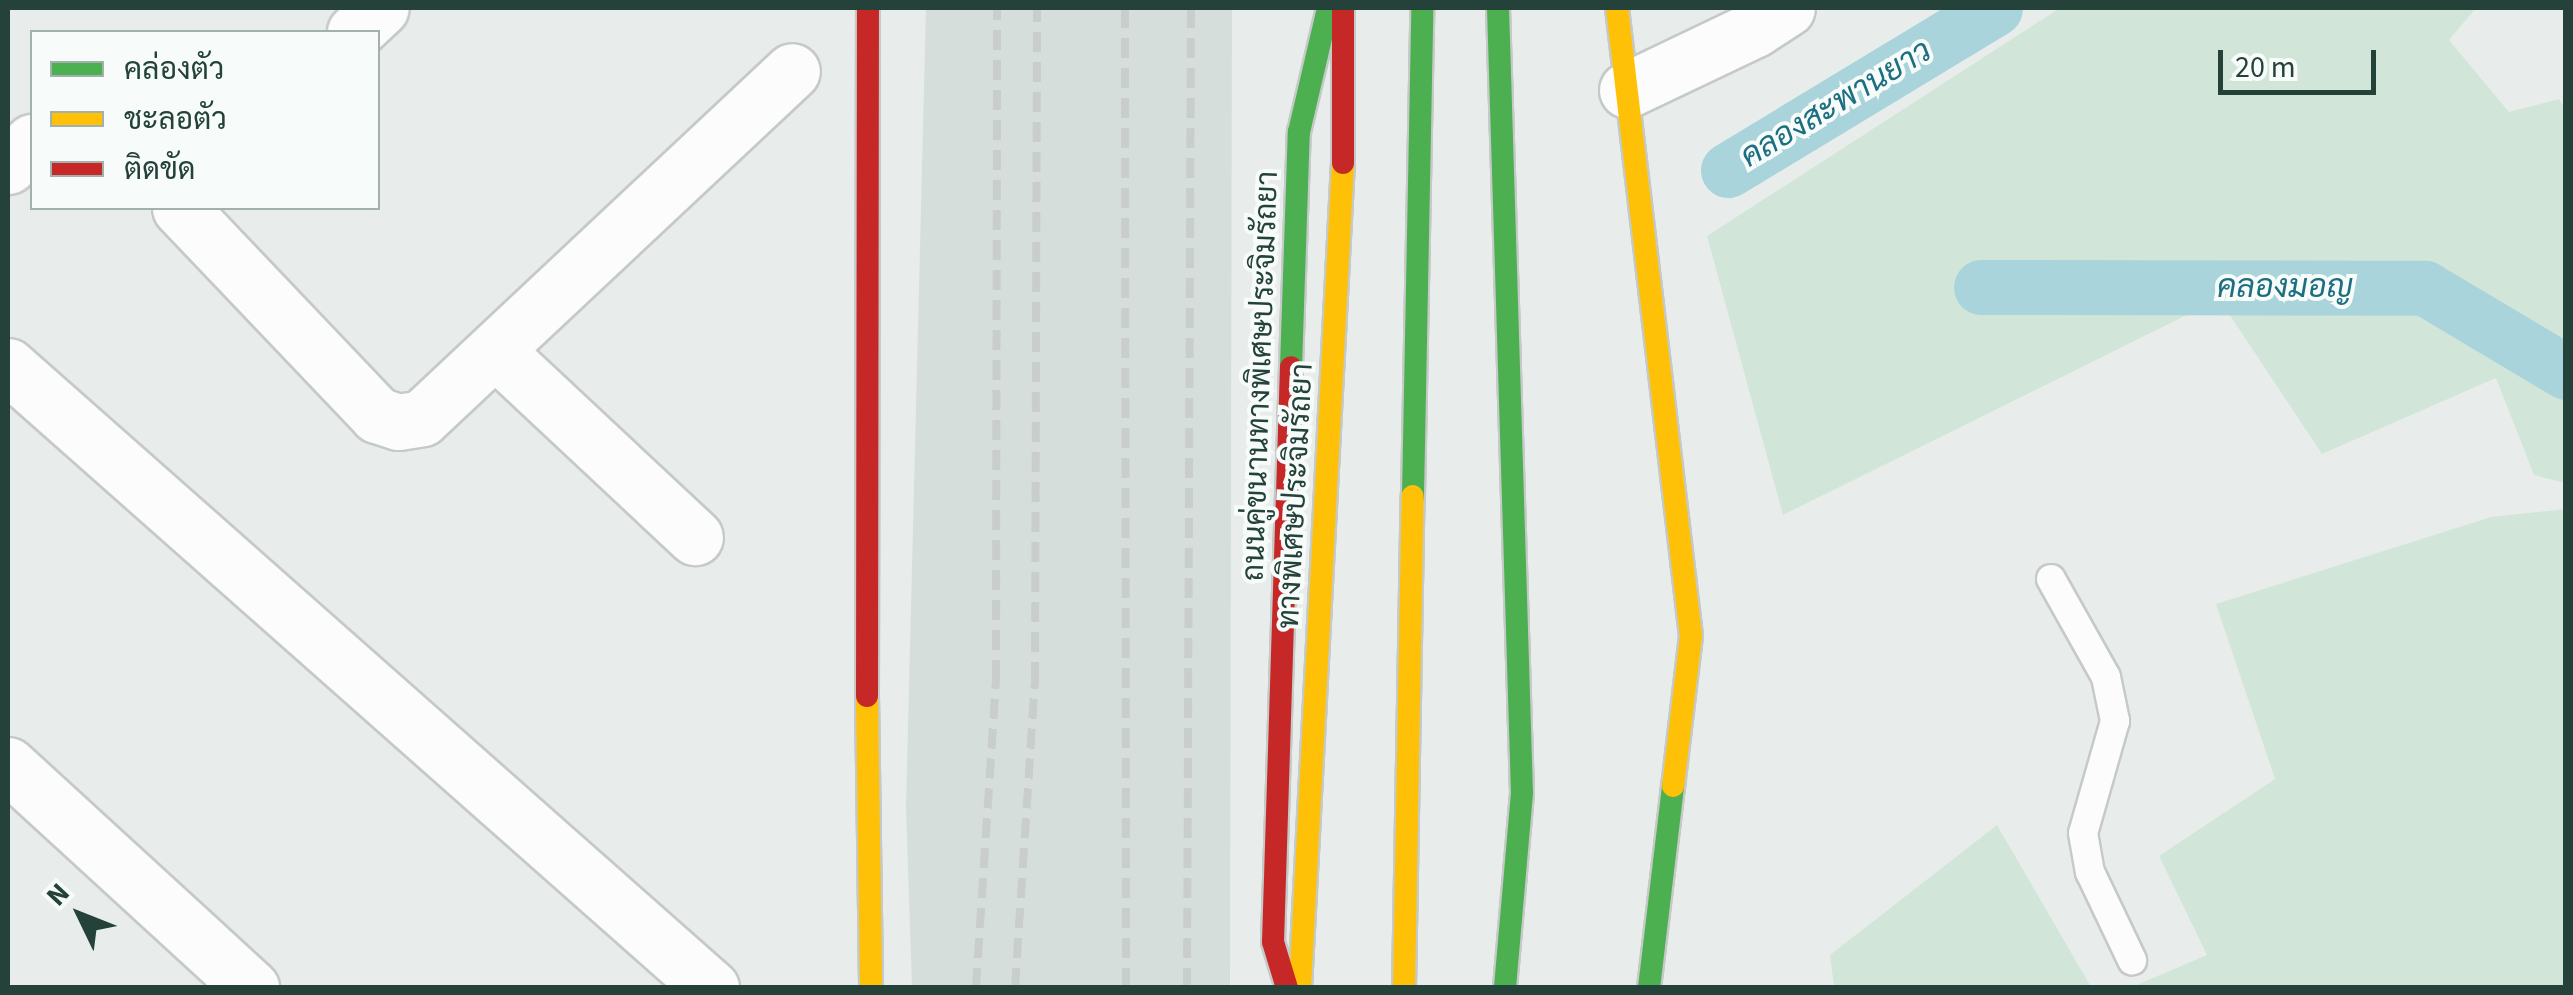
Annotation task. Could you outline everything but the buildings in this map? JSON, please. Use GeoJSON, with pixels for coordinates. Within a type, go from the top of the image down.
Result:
{"type":"FeatureCollection","features":[{"type":"Feature","properties":{"kind":"main road"},"geometry":{"type":"LineString","coordinates":[[868,8],[866,614],[871,988]]}},
{"type":"Feature","properties":{"kind":"main road","name":"ถนนคู่ขนานทางพิเศษประจิมรัถยา"},"geometry":{"type":"LineString","coordinates":[[1287,988],[1273,942],[1299,132],[1328,8]]}},
{"type":"Feature","properties":{"kind":"main road","name":"ทางพิเศษประจิมรัถยา"},"geometry":{"type":"LineString","coordinates":[[1300,988],[1343,166],[1343,8]]}},
{"type":"Feature","properties":{"kind":"main road"},"geometry":{"type":"LineString","coordinates":[[1404,988],[1422,8]]}},
{"type":"Feature","properties":{"kind":"main road"},"geometry":{"type":"LineString","coordinates":[[1498,8],[1522,793],[1505,988]]}},
{"type":"Feature","properties":{"kind":"main road"},"geometry":{"type":"LineString","coordinates":[[1617,8],[1691,636],[1649,988]]}},
{"type":"Feature","properties":{"kind":"street"},"geometry":{"type":"LineString","coordinates":[[357,30],[381,8]]}},
{"type":"Feature","properties":{"kind":"street"},"geometry":{"type":"LineString","coordinates":[[1627,90],[1762,15]]}},
{"type":"Feature","properties":{"kind":"street"},"geometry":{"type":"LineString","coordinates":[[182,210],[377,415],[398,422],[422,418],[498,352],[792,71]]}},
{"type":"Feature","properties":{"kind":"street"},"geometry":{"type":"LineString","coordinates":[[8,166],[30,144]]}},
{"type":"Feature","properties":{"kind":"street"},"geometry":{"type":"LineString","coordinates":[[498,352],[695,538]]}},
{"type":"Feature","properties":{"kind":"street"},"geometry":{"type":"LineString","coordinates":[[8,366],[711,988]]}},
{"type":"Feature","properties":{"kind":"street"},"geometry":{"type":"LineString","coordinates":[[8,765],[251,988]]}},
{"type":"Feature","properties":{"kind":"lane"},"geometry":{"type":"LineString","coordinates":[[2050,579],[2106,678],[2115,721],[2083,833],[2090,872],[2132,960]]}},
{"type":"Feature","properties":{"kind":"shaded area"},"geometry":{"type":"Polygon","coordinates":[[[926,8],[1232,8],[1230,987],[912,987],[906,807],[926,8]]]}},
{"type":"Feature","properties":{"kind":"green space"},"geometry":{"type":"Polygon","coordinates":[[[2060,8],[2476,8],[2449,40],[2509,112],[2559,99],[2565,109],[2565,483],[2534,475],[2496,378],[2322,454],[2219,299],[1783,515],[1707,236],[2060,8]]]}},
{"type":"Feature","properties":{"kind":"green space"},"geometry":{"type":"Polygon","coordinates":[[[2565,509],[2565,987],[2132,987],[2207,955],[2159,856],[2275,779],[2216,604],[2491,517],[2565,509]]]}},
{"type":"Feature","properties":{"kind":"green space"},"geometry":{"type":"Polygon","coordinates":[[[1997,825],[2091,987],[1834,987],[1830,955],[1997,825]]]}},
{"type":"Feature","properties":{"kind":"waterway","name":"คลองสะพานยาว"},"geometry":{"type":"LineString","coordinates":[[1728,170],[1995,8]]}},
{"type":"Feature","properties":{"kind":"waterway","name":"คลองมอญ"},"geometry":{"type":"LineString","coordinates":[[1981,287],[2425,288],[2566,372]]}},
{"type":"Feature","properties":{"kind":"railway"},"geometry":{"type":"LineString","coordinates":[[976,988],[996,680],[997,8]]}},
{"type":"Feature","properties":{"kind":"railway"},"geometry":{"type":"LineString","coordinates":[[1015,988],[1035,682],[1037,8]]}},
{"type":"Feature","properties":{"kind":"railway"},"geometry":{"type":"LineString","coordinates":[[1125,8],[1126,988]]}},
{"type":"Feature","properties":{"kind":"railway"},"geometry":{"type":"LineString","coordinates":[[1187,988],[1191,8]]}},
{"type":"Feature","properties":{"kind":"traffic: fast"},"geometry":{"type":"LineString","coordinates":[[1291,367],[1299,132],[1328,8]]}},
{"type":"Feature","properties":{"kind":"traffic: fast"},"geometry":{"type":"LineString","coordinates":[[1413,496],[1422,8]]}},
{"type":"Feature","properties":{"kind":"traffic: fast"},"geometry":{"type":"LineString","coordinates":[[1498,8],[1522,793],[1505,988]]}},
{"type":"Feature","properties":{"kind":"traffic: fast"},"geometry":{"type":"LineString","coordinates":[[1649,988],[1673,786]]}},
{"type":"Feature","properties":{"kind":"traffic: slow"},"geometry":{"type":"LineString","coordinates":[[1617,8],[1691,636],[1673,786]]}},
{"type":"Feature","properties":{"kind":"traffic: slow"},"geometry":{"type":"LineString","coordinates":[[1300,988],[1343,163]]}},
{"type":"Feature","properties":{"kind":"traffic: slow"},"geometry":{"type":"LineString","coordinates":[[1404,988],[1413,496]]}},
{"type":"Feature","properties":{"kind":"traffic: slow"},"geometry":{"type":"LineString","coordinates":[[867,696],[871,988]]}},
{"type":"Feature","properties":{"kind":"traffic: jam"},"geometry":{"type":"LineString","coordinates":[[867,696],[868,8]]}},
{"type":"Feature","properties":{"kind":"traffic: jam"},"geometry":{"type":"LineString","coordinates":[[1343,8],[1343,163]]}},
{"type":"Feature","properties":{"kind":"traffic: jam"},"geometry":{"type":"LineString","coordinates":[[1287,988],[1273,942],[1291,367]]}}]}
